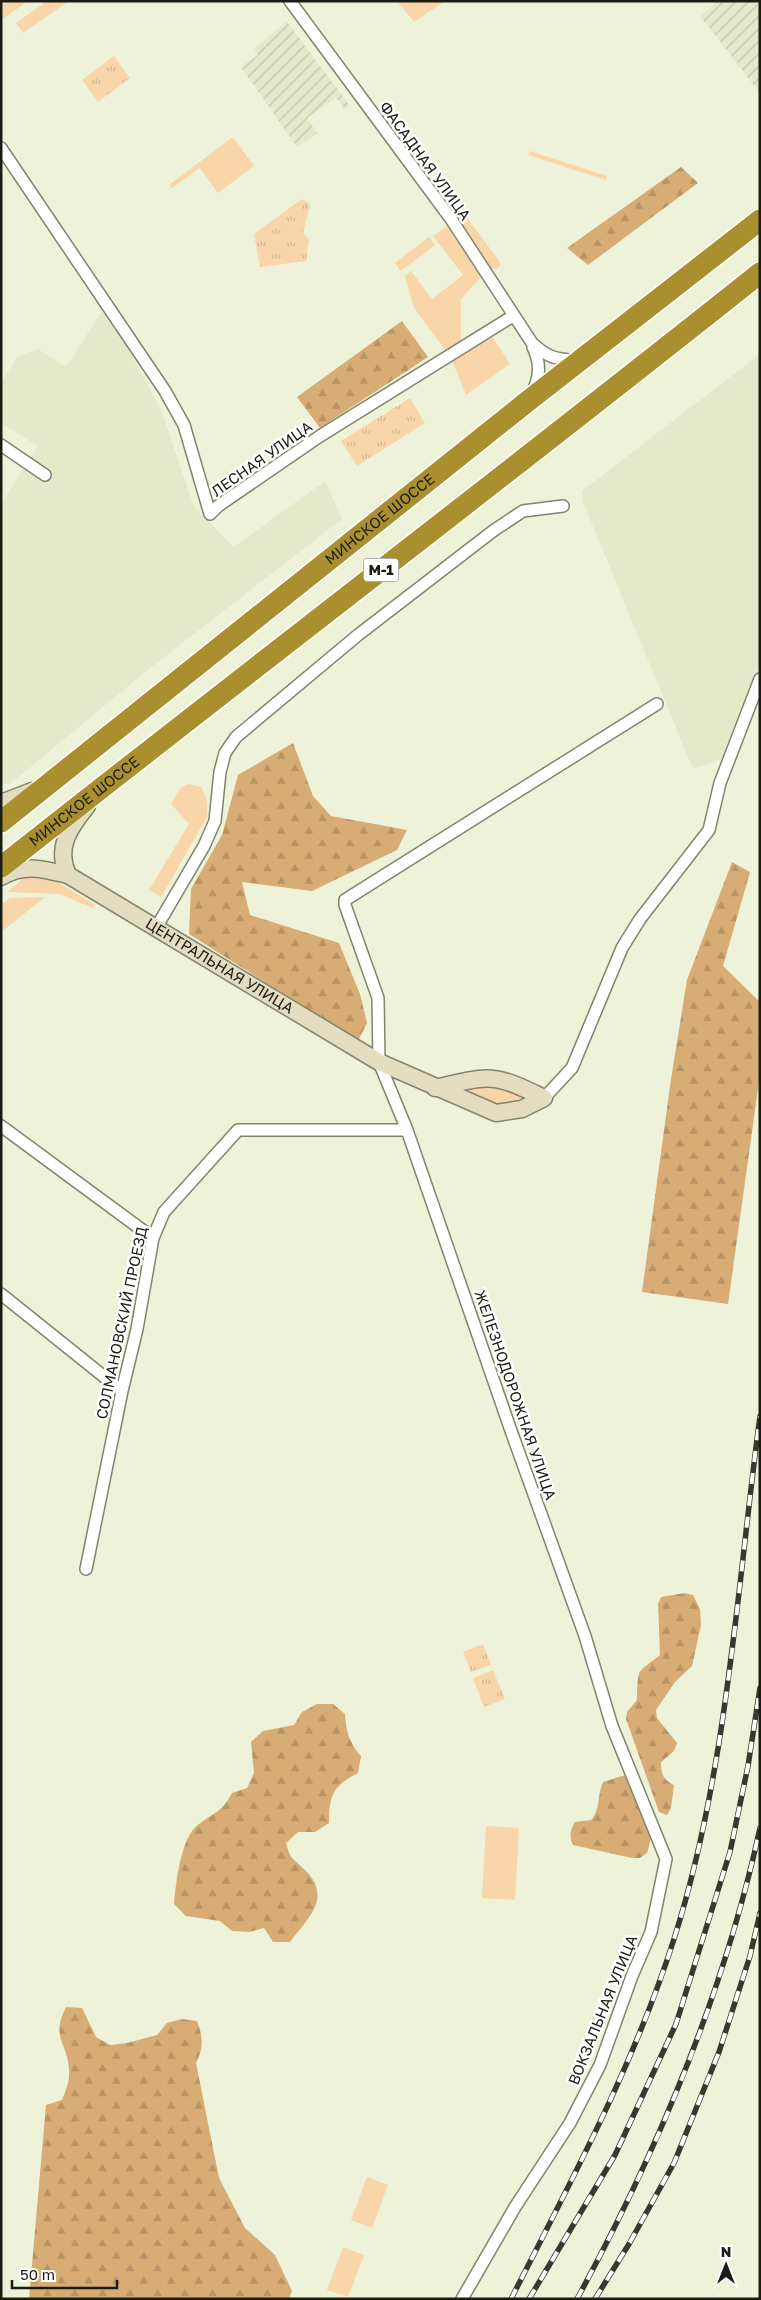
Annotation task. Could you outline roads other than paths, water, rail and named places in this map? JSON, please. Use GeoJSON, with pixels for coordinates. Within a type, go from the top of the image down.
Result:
{"type":"FeatureCollection","features":[{"type":"Feature","properties":{"kind":"highway","name":"МИНСКОЕ ШОССЕ"},"geometry":{"type":"LineString","coordinates":[[1,822],[528,401],[760,220]]}},
{"type":"Feature","properties":{"kind":"highway","name":"МИНСКОЕ ШОССЕ"},"geometry":{"type":"LineString","coordinates":[[1,867],[558,434],[760,273]]}},
{"type":"Feature","properties":{"kind":"street","name":"ФАСАДНАЯ УЛИЦА"},"geometry":{"type":"LineString","coordinates":[[290,1],[451,219],[532,343],[542,353],[558,360],[581,360]]}},
{"type":"Feature","properties":{"kind":"street","name":"ЛЕСНАЯ УЛИЦА"},"geometry":{"type":"LineString","coordinates":[[1,148],[165,391],[184,425],[210,514],[218,506],[319,437],[513,316]]}},
{"type":"Feature","properties":{"kind":"street","name":"ФАСАДНАЯ УЛИЦА"},"geometry":{"type":"LineString","coordinates":[[528,401],[538,381],[540,372],[538,356],[532,343]]}},
{"type":"Feature","properties":{"kind":"street"},"geometry":{"type":"LineString","coordinates":[[1,445],[44,475]]}},
{"type":"Feature","properties":{"kind":"street"},"geometry":{"type":"LineString","coordinates":[[156,928],[204,846],[215,821],[220,772],[225,753],[236,737],[358,635],[493,530],[524,512],[563,506]]}},
{"type":"Feature","properties":{"kind":"street"},"geometry":{"type":"LineString","coordinates":[[436,1088],[478,1078],[495,1077],[512,1082],[544,1098],[572,1068],[622,948],[640,919],[709,830],[720,783],[760,679]]}},
{"type":"Feature","properties":{"kind":"street"},"geometry":{"type":"LineString","coordinates":[[379,1062],[378,998],[345,905],[345,900],[657,704]]}},
{"type":"Feature","properties":{"kind":"street"},"geometry":{"type":"LineString","coordinates":[[1,803],[52,782]]}},
{"type":"Feature","properties":{"kind":"street"},"geometry":{"type":"LineString","coordinates":[[68,875],[62,865],[62,853],[66,835],[102,788]]}},
{"type":"Feature","properties":{"kind":"street","name":"ЦЕНТРАЛЬНАЯ УЛИЦА"},"geometry":{"type":"LineString","coordinates":[[1,877],[13,870],[33,866],[68,875],[379,1062],[436,1088],[496,1112],[522,1109],[544,1098]]}},
{"type":"Feature","properties":{"kind":"street","name":"ЖЕЛЕЗНОДОРОЖНАЯ УЛИЦА"},"geometry":{"type":"LineString","coordinates":[[379,1062],[407,1130],[510,1428],[585,1636],[612,1726],[619,1740]]}},
{"type":"Feature","properties":{"kind":"street"},"geometry":{"type":"LineString","coordinates":[[1,1126],[153,1238]]}},
{"type":"Feature","properties":{"kind":"street","name":"СОЛМАНОВСКИЙ ПРОЕЗД"},"geometry":{"type":"LineString","coordinates":[[86,1569],[122,1391],[137,1330],[153,1238],[164,1212],[238,1130],[407,1130]]}},
{"type":"Feature","properties":{"kind":"street"},"geometry":{"type":"LineString","coordinates":[[1,1294],[122,1391]]}},
{"type":"Feature","properties":{"kind":"street","name":"ВОКЗАЛЬНАЯ УЛИЦА"},"geometry":{"type":"LineString","coordinates":[[462,2299],[515,2207],[570,2123],[596,2073],[651,1932],[666,1859],[619,1740]]}},
{"type":"Feature","properties":{"kind":"railway"},"geometry":{"type":"LineString","coordinates":[[511,2299],[621,2077],[658,1986],[692,1876],[707,1811],[728,1680],[760,1416]]}},
{"type":"Feature","properties":{"kind":"railway"},"geometry":{"type":"LineString","coordinates":[[529,2299],[615,2155],[676,2024],[730,1852],[748,1766],[760,1688]]}},
{"type":"Feature","properties":{"kind":"railway"},"geometry":{"type":"LineString","coordinates":[[577,2299],[635,2186],[661,2128],[708,2011],[728,1951],[760,1828]]}},
{"type":"Feature","properties":{"kind":"railway"},"geometry":{"type":"LineString","coordinates":[[595,2299],[629,2244],[674,2163],[719,2052],[750,1956],[760,1913]]}}]}
